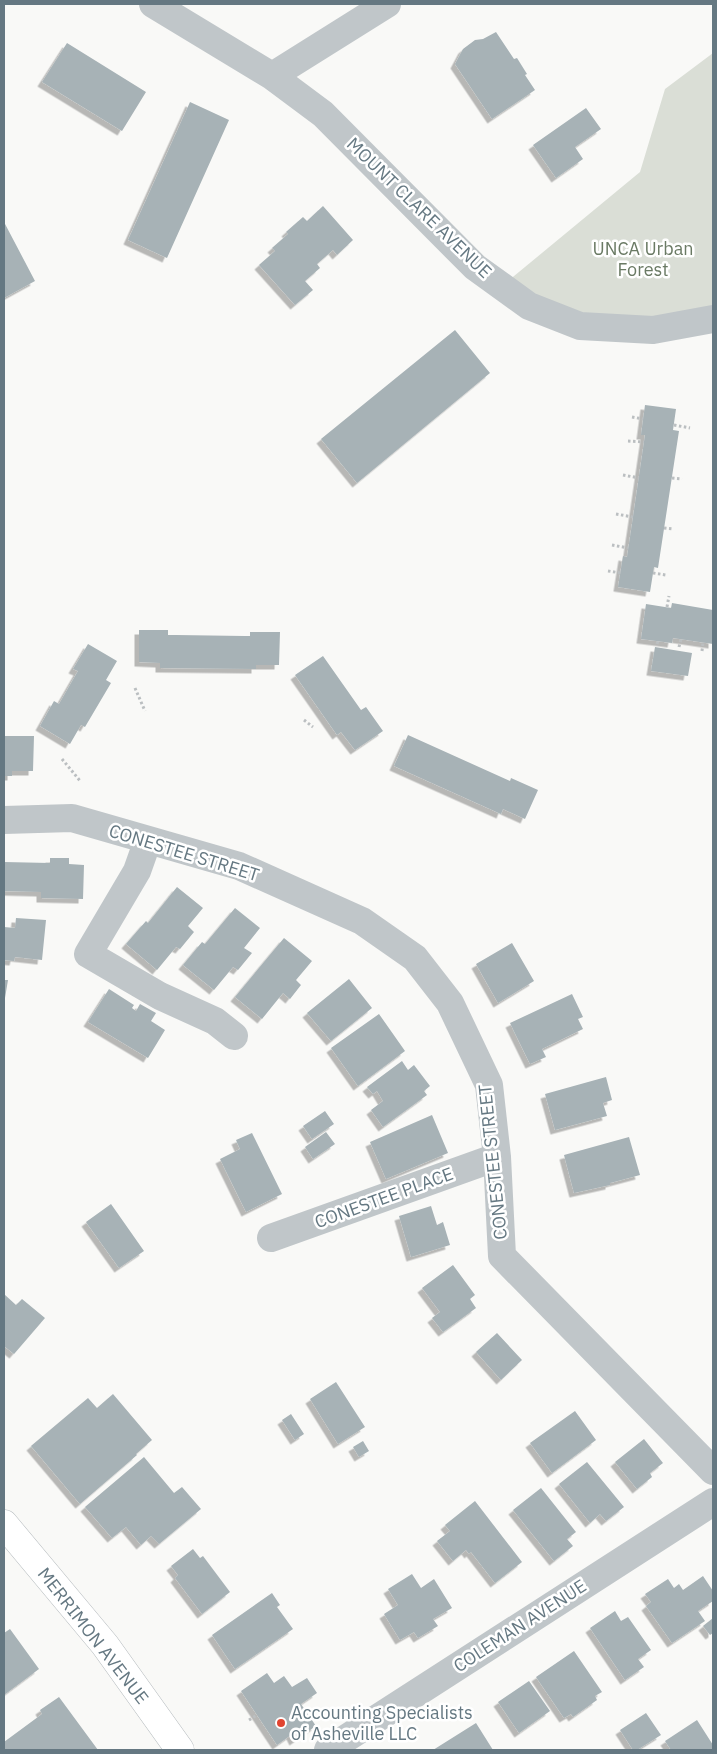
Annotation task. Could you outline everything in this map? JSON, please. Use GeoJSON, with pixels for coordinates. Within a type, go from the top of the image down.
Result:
{"type":"FeatureCollection","features":[{"type":"Feature","properties":{"kind":"main road","name":"MERRIMON AVENUE"},"geometry":{"type":"LineString","coordinates":[[4,1524],[105,1645],[180,1750]]}},
{"type":"Feature","properties":{"kind":"street","name":"MOUNT CLARE AVENUE"},"geometry":{"type":"LineString","coordinates":[[153,4],[272,76],[323,114],[475,267],[529,306],[580,326],[653,330],[713,319]]}},
{"type":"Feature","properties":{"kind":"street"},"geometry":{"type":"LineString","coordinates":[[272,76],[387,4]]}},
{"type":"Feature","properties":{"kind":"street","name":"CONESTEE STREET"},"geometry":{"type":"LineString","coordinates":[[4,820],[72,818],[239,866],[362,921],[415,958],[450,1003],[489,1085],[497,1157],[502,1256],[713,1471]]}},
{"type":"Feature","properties":{"kind":"street"},"geometry":{"type":"LineString","coordinates":[[148,840],[136,871],[88,954],[160,996],[215,1020],[234,1036]]}},
{"type":"Feature","properties":{"kind":"street","name":"CONESTEE PLACE"},"geometry":{"type":"LineString","coordinates":[[271,1238],[497,1157]]}},
{"type":"Feature","properties":{"kind":"street","name":"COLEMAN AVENUE"},"geometry":{"type":"LineString","coordinates":[[328,1750],[713,1502]]}},
{"type":"Feature","properties":{"kind":"path"},"geometry":{"type":"LineString","coordinates":[[632,417],[643,420]]}},
{"type":"Feature","properties":{"kind":"path"},"geometry":{"type":"LineString","coordinates":[[674,425],[690,428]]}},
{"type":"Feature","properties":{"kind":"path"},"geometry":{"type":"LineString","coordinates":[[628,440],[644,442]]}},
{"type":"Feature","properties":{"kind":"path"},"geometry":{"type":"LineString","coordinates":[[623,475],[639,478]]}},
{"type":"Feature","properties":{"kind":"path"},"geometry":{"type":"LineString","coordinates":[[672,478],[682,479]]}},
{"type":"Feature","properties":{"kind":"path"},"geometry":{"type":"LineString","coordinates":[[616,514],[633,517]]}},
{"type":"Feature","properties":{"kind":"path"},"geometry":{"type":"LineString","coordinates":[[664,528],[674,529]]}},
{"type":"Feature","properties":{"kind":"path"},"geometry":{"type":"LineString","coordinates":[[612,545],[628,548]]}},
{"type":"Feature","properties":{"kind":"path"},"geometry":{"type":"LineString","coordinates":[[608,571],[621,573]]}},
{"type":"Feature","properties":{"kind":"path"},"geometry":{"type":"LineString","coordinates":[[653,573],[666,575]]}},
{"type":"Feature","properties":{"kind":"path"},"geometry":{"type":"LineString","coordinates":[[667,607],[669,596]]}},
{"type":"Feature","properties":{"kind":"path"},"geometry":{"type":"LineString","coordinates":[[679,648],[681,639]]}},
{"type":"Feature","properties":{"kind":"path"},"geometry":{"type":"LineString","coordinates":[[702,651],[703,642]]}},
{"type":"Feature","properties":{"kind":"path"},"geometry":{"type":"LineString","coordinates":[[134,688],[145,711]]}},
{"type":"Feature","properties":{"kind":"path"},"geometry":{"type":"LineString","coordinates":[[304,720],[313,727]]}},
{"type":"Feature","properties":{"kind":"path"},"geometry":{"type":"LineString","coordinates":[[62,759],[81,782]]}},
{"type":"Feature","properties":{"kind":"path"},"geometry":{"type":"LineString","coordinates":[[249,1720],[257,1715]]}},
{"type":"Feature","properties":{"kind":"green space","name":"UNCA Urban Forest"},"geometry":{"type":"Polygon","coordinates":[[[713,53],[713,322],[580,326],[502,286],[640,172],[665,89],[713,53]]]}},
{"type":"Feature","properties":{"kind":"building"},"geometry":{"type":"Polygon","coordinates":[[[496,32],[514,59],[517,58],[535,90],[492,119],[455,64],[463,49],[475,40],[483,39],[496,32]]]}},
{"type":"Feature","properties":{"kind":"building"},"geometry":{"type":"Polygon","coordinates":[[[67,43],[146,92],[122,131],[42,82],[67,43]]]}},
{"type":"Feature","properties":{"kind":"building"},"geometry":{"type":"Polygon","coordinates":[[[190,102],[229,120],[167,258],[128,240],[190,102]]]}},
{"type":"Feature","properties":{"kind":"building"},"geometry":{"type":"Polygon","coordinates":[[[586,108],[601,129],[575,147],[583,159],[556,178],[533,145],[586,108]]]}},
{"type":"Feature","properties":{"kind":"building"},"geometry":{"type":"Polygon","coordinates":[[[323,206],[353,240],[337,255],[333,250],[317,264],[320,268],[305,281],[313,290],[295,305],[259,265],[275,251],[272,248],[288,234],[286,232],[303,217],[307,221],[323,206]]]}},
{"type":"Feature","properties":{"kind":"building"},"geometry":{"type":"Polygon","coordinates":[[[4,222],[35,281],[4,298],[4,222]]]}},
{"type":"Feature","properties":{"kind":"building"},"geometry":{"type":"Polygon","coordinates":[[[455,330],[490,373],[357,483],[321,439],[455,330]]]}},
{"type":"Feature","properties":{"kind":"building"},"geometry":{"type":"Polygon","coordinates":[[[645,405],[676,409],[673,430],[679,431],[658,568],[654,567],[650,592],[618,587],[623,556],[627,557],[633,517],[645,435],[641,435],[645,405]]]}},
{"type":"Feature","properties":{"kind":"building"},"geometry":{"type":"Polygon","coordinates":[[[672,603],[713,610],[713,644],[673,638],[672,643],[641,639],[646,604],[671,608],[672,603]]]}},
{"type":"Feature","properties":{"kind":"building"},"geometry":{"type":"Polygon","coordinates":[[[139,630],[168,630],[168,635],[250,636],[250,632],[280,632],[279,665],[256,665],[256,669],[160,668],[160,663],[139,662],[139,630]]]}},
{"type":"Feature","properties":{"kind":"building"},"geometry":{"type":"Polygon","coordinates":[[[88,644],[117,661],[106,680],[111,683],[85,727],[81,725],[70,744],[40,726],[54,701],[59,704],[78,671],[73,669],[88,644]]]}},
{"type":"Feature","properties":{"kind":"building"},"geometry":{"type":"Polygon","coordinates":[[[655,647],[692,653],[688,676],[651,671],[655,647]]]}},
{"type":"Feature","properties":{"kind":"building"},"geometry":{"type":"Polygon","coordinates":[[[323,656],[361,710],[366,707],[383,731],[355,750],[341,732],[337,735],[295,675],[323,656]]]}},
{"type":"Feature","properties":{"kind":"building"},"geometry":{"type":"Polygon","coordinates":[[[408,735],[510,781],[511,778],[538,790],[525,819],[503,809],[501,814],[394,766],[408,735]]]}},
{"type":"Feature","properties":{"kind":"building"},"geometry":{"type":"Polygon","coordinates":[[[4,736],[34,736],[33,771],[12,771],[12,776],[4,776],[4,736]]]}},
{"type":"Feature","properties":{"kind":"building"},"geometry":{"type":"Polygon","coordinates":[[[50,858],[69,858],[69,864],[84,865],[83,899],[41,898],[41,892],[4,891],[4,862],[50,863],[50,858]]]}},
{"type":"Feature","properties":{"kind":"building"},"geometry":{"type":"Polygon","coordinates":[[[177,887],[203,908],[188,926],[194,932],[180,949],[176,947],[157,970],[126,944],[146,921],[148,923],[177,887]]]}},
{"type":"Feature","properties":{"kind":"building"},"geometry":{"type":"Polygon","coordinates":[[[235,908],[260,928],[244,948],[252,953],[238,970],[233,967],[214,990],[183,965],[202,942],[205,944],[235,908]]]}},
{"type":"Feature","properties":{"kind":"building"},"geometry":{"type":"Polygon","coordinates":[[[16,918],[46,920],[42,960],[15,957],[14,961],[4,960],[4,927],[15,928],[16,918]]]}},
{"type":"Feature","properties":{"kind":"building"},"geometry":{"type":"Polygon","coordinates":[[[284,938],[312,961],[296,980],[301,985],[290,999],[283,993],[262,1019],[235,997],[284,938]]]}},
{"type":"Feature","properties":{"kind":"building"},"geometry":{"type":"Polygon","coordinates":[[[512,943],[534,981],[498,1003],[476,964],[512,943]]]}},
{"type":"Feature","properties":{"kind":"building"},"geometry":{"type":"Polygon","coordinates":[[[349,979],[372,1008],[331,1041],[307,1013],[349,979]]]}},
{"type":"Feature","properties":{"kind":"building"},"geometry":{"type":"Polygon","coordinates":[[[4,980],[8,980],[5,998],[4,998],[4,980]]]}},
{"type":"Feature","properties":{"kind":"building"},"geometry":{"type":"Polygon","coordinates":[[[109,989],[134,1005],[132,1008],[136,1011],[140,1004],[156,1013],[151,1021],[165,1030],[148,1058],[88,1022],[109,989]]]}},
{"type":"Feature","properties":{"kind":"building"},"geometry":{"type":"Polygon","coordinates":[[[572,994],[583,1017],[578,1019],[583,1029],[542,1049],[546,1057],[530,1064],[510,1023],[572,994]]]}},
{"type":"Feature","properties":{"kind":"building"},"geometry":{"type":"Polygon","coordinates":[[[379,1014],[405,1051],[358,1086],[331,1048],[379,1014]]]}},
{"type":"Feature","properties":{"kind":"building"},"geometry":{"type":"Polygon","coordinates":[[[402,1061],[408,1070],[414,1065],[430,1086],[424,1091],[427,1095],[383,1127],[371,1110],[383,1101],[377,1091],[373,1094],[367,1087],[402,1061]]]}},
{"type":"Feature","properties":{"kind":"building"},"geometry":{"type":"Polygon","coordinates":[[[606,1077],[612,1100],[603,1103],[607,1116],[555,1130],[545,1094],[606,1077]]]}},
{"type":"Feature","properties":{"kind":"building"},"geometry":{"type":"Polygon","coordinates":[[[325,1111],[334,1124],[312,1139],[303,1126],[325,1111]]]}},
{"type":"Feature","properties":{"kind":"building"},"geometry":{"type":"Polygon","coordinates":[[[432,1115],[448,1153],[386,1179],[370,1142],[432,1115]]]}},
{"type":"Feature","properties":{"kind":"building"},"geometry":{"type":"Polygon","coordinates":[[[326,1132],[335,1144],[313,1159],[305,1147],[326,1132]]]}},
{"type":"Feature","properties":{"kind":"building"},"geometry":{"type":"Polygon","coordinates":[[[252,1133],[282,1194],[246,1212],[220,1159],[240,1149],[236,1140],[252,1133]]]}},
{"type":"Feature","properties":{"kind":"building"},"geometry":{"type":"Polygon","coordinates":[[[629,1137],[640,1175],[610,1183],[610,1185],[574,1193],[564,1155],[629,1137]]]}},
{"type":"Feature","properties":{"kind":"building"},"geometry":{"type":"Polygon","coordinates":[[[111,1204],[144,1251],[119,1268],[86,1222],[111,1204]]]}},
{"type":"Feature","properties":{"kind":"building"},"geometry":{"type":"Polygon","coordinates":[[[431,1206],[437,1225],[443,1222],[450,1245],[411,1257],[399,1216],[431,1206]]]}},
{"type":"Feature","properties":{"kind":"building"},"geometry":{"type":"Polygon","coordinates":[[[453,1265],[475,1295],[470,1299],[476,1308],[443,1332],[432,1318],[440,1312],[422,1288],[453,1265]]]}},
{"type":"Feature","properties":{"kind":"building"},"geometry":{"type":"Polygon","coordinates":[[[4,1294],[16,1305],[22,1299],[45,1318],[14,1354],[4,1346],[4,1294]]]}},
{"type":"Feature","properties":{"kind":"building"},"geometry":{"type":"Polygon","coordinates":[[[497,1333],[522,1360],[501,1380],[476,1352],[497,1333]]]}},
{"type":"Feature","properties":{"kind":"building"},"geometry":{"type":"Polygon","coordinates":[[[336,1382],[365,1427],[338,1444],[310,1399],[336,1382]]]}},
{"type":"Feature","properties":{"kind":"building"},"geometry":{"type":"Polygon","coordinates":[[[113,1394],[152,1440],[80,1504],[31,1446],[88,1398],[97,1408],[113,1394]]]}},
{"type":"Feature","properties":{"kind":"building"},"geometry":{"type":"Polygon","coordinates":[[[575,1411],[596,1440],[552,1473],[530,1443],[575,1411]]]}},
{"type":"Feature","properties":{"kind":"building"},"geometry":{"type":"Polygon","coordinates":[[[291,1414],[304,1434],[295,1440],[282,1420],[291,1414]]]}},
{"type":"Feature","properties":{"kind":"building"},"geometry":{"type":"Polygon","coordinates":[[[644,1439],[663,1463],[650,1473],[652,1477],[637,1489],[615,1462],[644,1439]]]}},
{"type":"Feature","properties":{"kind":"building"},"geometry":{"type":"Polygon","coordinates":[[[363,1441],[369,1451],[359,1457],[353,1447],[363,1441]]]}},
{"type":"Feature","properties":{"kind":"building"},"geometry":{"type":"Polygon","coordinates":[[[144,1457],[174,1493],[182,1487],[201,1509],[159,1544],[151,1536],[141,1545],[126,1527],[112,1538],[85,1507],[144,1457]]]}},
{"type":"Feature","properties":{"kind":"building"},"geometry":{"type":"Polygon","coordinates":[[[587,1462],[624,1507],[606,1521],[600,1514],[590,1523],[559,1484],[587,1462]]]}},
{"type":"Feature","properties":{"kind":"building"},"geometry":{"type":"Polygon","coordinates":[[[541,1488],[576,1532],[567,1539],[573,1546],[554,1561],[513,1510],[541,1488]]]}},
{"type":"Feature","properties":{"kind":"building"},"geometry":{"type":"Polygon","coordinates":[[[475,1501],[522,1562],[495,1583],[471,1552],[469,1554],[466,1550],[453,1561],[437,1541],[450,1531],[445,1525],[475,1501]]]}},
{"type":"Feature","properties":{"kind":"building"},"geometry":{"type":"Polygon","coordinates":[[[193,1549],[200,1558],[203,1556],[230,1592],[202,1614],[175,1578],[178,1575],[171,1566],[193,1549]]]}},
{"type":"Feature","properties":{"kind":"building"},"geometry":{"type":"Polygon","coordinates":[[[412,1574],[421,1588],[434,1579],[452,1608],[433,1619],[438,1626],[418,1638],[414,1632],[400,1640],[384,1614],[398,1605],[388,1589],[412,1574]]]}},
{"type":"Feature","properties":{"kind":"building"},"geometry":{"type":"Polygon","coordinates":[[[703,1576],[713,1591],[713,1601],[698,1611],[705,1621],[672,1643],[646,1606],[651,1602],[645,1594],[668,1579],[674,1588],[679,1584],[683,1590],[703,1576]]]}},
{"type":"Feature","properties":{"kind":"building"},"geometry":{"type":"Polygon","coordinates":[[[272,1593],[280,1605],[277,1607],[293,1629],[235,1669],[212,1635],[272,1593]]]}},
{"type":"Feature","properties":{"kind":"building"},"geometry":{"type":"Polygon","coordinates":[[[615,1611],[621,1621],[628,1617],[651,1650],[638,1659],[644,1667],[625,1680],[590,1628],[615,1611]]]}},
{"type":"Feature","properties":{"kind":"building"},"geometry":{"type":"Polygon","coordinates":[[[713,1618],[713,1633],[710,1635],[703,1626],[713,1618]]]}},
{"type":"Feature","properties":{"kind":"building"},"geometry":{"type":"Polygon","coordinates":[[[10,1629],[39,1669],[4,1695],[4,1633],[10,1629]]]}},
{"type":"Feature","properties":{"kind":"building"},"geometry":{"type":"Polygon","coordinates":[[[574,1651],[602,1692],[595,1696],[597,1700],[573,1717],[571,1714],[564,1718],[536,1677],[574,1651]]]}},
{"type":"Feature","properties":{"kind":"building"},"geometry":{"type":"Polygon","coordinates":[[[267,1673],[274,1683],[284,1676],[292,1687],[307,1678],[317,1693],[301,1704],[316,1726],[294,1741],[291,1735],[277,1745],[241,1691],[267,1673]]]}},
{"type":"Feature","properties":{"kind":"building"},"geometry":{"type":"Polygon","coordinates":[[[529,1681],[550,1711],[519,1733],[498,1702],[529,1681]]]}},
{"type":"Feature","properties":{"kind":"building"},"geometry":{"type":"Polygon","coordinates":[[[59,1697],[98,1750],[4,1750],[4,1742],[42,1714],[40,1710],[59,1697]]]}},
{"type":"Feature","properties":{"kind":"building"},"geometry":{"type":"Polygon","coordinates":[[[646,1713],[661,1735],[637,1750],[633,1750],[620,1730],[646,1713]]]}},
{"type":"Feature","properties":{"kind":"building"},"geometry":{"type":"Polygon","coordinates":[[[697,1720],[713,1745],[713,1750],[671,1750],[665,1741],[697,1720]]]}},
{"type":"Feature","properties":{"kind":"building"},"geometry":{"type":"Polygon","coordinates":[[[476,1723],[493,1750],[433,1750],[476,1723]]]}},
{"type":"Feature","properties":{"kind":"place","name":"Accounting Specialists of Asheville LLC"},"geometry":{"type":"Point","coordinates":[281,1723]}}]}
